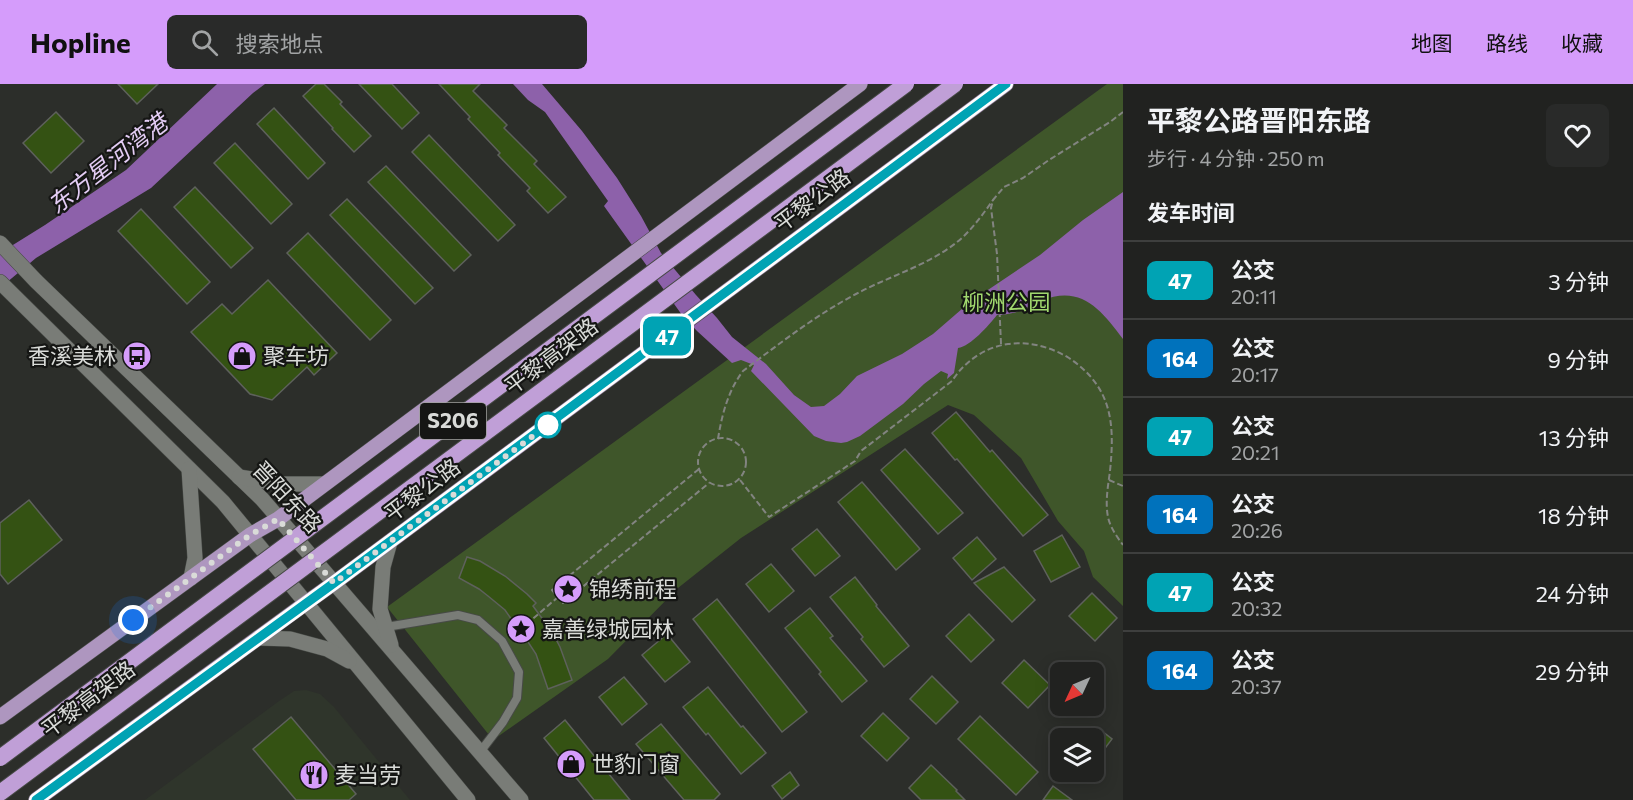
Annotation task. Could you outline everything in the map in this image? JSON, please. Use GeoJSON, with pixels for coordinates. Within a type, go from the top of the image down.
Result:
{"type":"FeatureCollection","features":[{"type":"Feature","properties":{"kind":"highway","name":"平黎高架路"},"geometry":{"type":"LineString","coordinates":[[0,758],[906,84]]}},
{"type":"Feature","properties":{"kind":"highway","name":"平黎高架路"},"geometry":{"type":"LineString","coordinates":[[0,793],[955,84]]}},
{"type":"Feature","properties":{"kind":"main road"},"geometry":{"type":"LineString","coordinates":[[0,717],[250,535],[278,519],[860,84]]}},
{"type":"Feature","properties":{"kind":"main road","name":"平黎公路"},"geometry":{"type":"LineString","coordinates":[[36,800],[390,542],[1006,84]]}},
{"type":"Feature","properties":{"kind":"main road","name":"晋阳东路"},"geometry":{"type":"LineString","coordinates":[[0,243],[36,281],[262,499],[521,800]]}},
{"type":"Feature","properties":{"kind":"main road"},"geometry":{"type":"LineString","coordinates":[[0,282],[223,502],[468,800]]}},
{"type":"Feature","properties":{"kind":"main road"},"geometry":{"type":"LineString","coordinates":[[189,469],[195,558],[191,578]]}},
{"type":"Feature","properties":{"kind":"main road"},"geometry":{"type":"LineString","coordinates":[[239,477],[283,484],[324,484]]}},
{"type":"Feature","properties":{"kind":"main road"},"geometry":{"type":"LineString","coordinates":[[390,542],[383,567],[380,609],[393,651]]}},
{"type":"Feature","properties":{"kind":"main road"},"geometry":{"type":"LineString","coordinates":[[258,638],[290,639],[327,649],[357,665]]}},
{"type":"Feature","properties":{"kind":"lane"},"geometry":{"type":"LineString","coordinates":[[386,627],[458,615],[478,620],[504,644],[519,672],[517,698],[503,722],[480,752]]}},
{"type":"Feature","properties":{"kind":"path"},"geometry":{"type":"LineString","coordinates":[[718,438],[722,414],[735,381],[743,371],[828,309],[947,249],[978,221],[1004,187],[1023,178],[1110,122],[1123,111]]}},
{"type":"Feature","properties":{"kind":"path"},"geometry":{"type":"LineString","coordinates":[[993,200],[991,208],[997,254],[1001,345]]}},
{"type":"Feature","properties":{"kind":"path"},"geometry":{"type":"LineString","coordinates":[[740,480],[769,517],[855,461],[861,451],[952,381],[958,371],[971,360],[996,345],[1018,342],[1039,345],[1060,353],[1079,365],[1092,379],[1108,403],[1111,424],[1111,459],[1106,502],[1108,518],[1123,545]]}},
{"type":"Feature","properties":{"kind":"path"},"geometry":{"type":"LineString","coordinates":[[718,438],[731,440],[738,444],[746,457],[747,465],[740,480],[725,487],[717,487],[703,478],[699,469],[699,455],[708,442],[718,438]]}},
{"type":"Feature","properties":{"kind":"path"},"geometry":{"type":"LineString","coordinates":[[699,469],[552,590],[562,603],[710,483]]}},
{"type":"Feature","properties":{"kind":"path"},"geometry":{"type":"LineString","coordinates":[[1109,480],[1123,486]]}},
{"type":"Feature","properties":{"kind":"path"},"geometry":{"type":"LineString","coordinates":[[504,644],[558,597]]}},
{"type":"Feature","properties":{"kind":"shaded area"},"geometry":{"type":"Polygon","coordinates":[[[217,84],[265,84],[151,188],[36,258],[0,288],[0,253],[126,170],[217,84]]]}},
{"type":"Feature","properties":{"kind":"shaded area"},"geometry":{"type":"Polygon","coordinates":[[[513,84],[542,84],[582,131],[617,178],[661,253],[732,337],[766,364],[794,395],[811,407],[824,406],[840,394],[857,376],[902,354],[933,334],[970,302],[1040,255],[1083,220],[1123,192],[1123,339],[1107,318],[1079,298],[1055,297],[1041,301],[1025,309],[997,315],[974,340],[958,348],[954,373],[947,379],[948,374],[941,371],[903,404],[860,436],[841,443],[826,441],[814,436],[751,371],[754,365],[741,360],[732,363],[682,315],[604,206],[608,201],[545,112],[528,100],[513,84]]]}},
{"type":"Feature","properties":{"kind":"shaded area"},"geometry":{"type":"Polygon","coordinates":[[[306,690],[320,694],[334,707],[410,800],[145,800],[279,701],[294,691],[306,690]]]}},
{"type":"Feature","properties":{"kind":"green space","name":"柳洲公园"},"geometry":{"type":"Polygon","coordinates":[[[1107,84],[1123,84],[1123,606],[1093,577],[1084,551],[1058,521],[1021,458],[974,415],[948,405],[741,538],[678,588],[608,659],[493,740],[387,607],[1107,84]]]}},
{"type":"Feature","properties":{"kind":"building"},"geometry":{"type":"Polygon","coordinates":[[[118,84],[158,84],[137,104],[118,84]]]}},
{"type":"Feature","properties":{"kind":"building"},"geometry":{"type":"Polygon","coordinates":[[[316,84],[324,84],[371,136],[354,152],[303,96],[316,84]]]}},
{"type":"Feature","properties":{"kind":"building"},"geometry":{"type":"Polygon","coordinates":[[[359,84],[392,84],[419,113],[402,129],[359,84]]]}},
{"type":"Feature","properties":{"kind":"building"},"geometry":{"type":"Polygon","coordinates":[[[439,84],[480,84],[473,91],[507,125],[504,128],[537,161],[534,164],[566,197],[548,213],[527,191],[530,188],[498,155],[500,153],[439,84]]]}},
{"type":"Feature","properties":{"kind":"building"},"geometry":{"type":"Polygon","coordinates":[[[274,108],[325,163],[308,179],[257,124],[274,108]]]}},
{"type":"Feature","properties":{"kind":"building"},"geometry":{"type":"Polygon","coordinates":[[[56,112],[84,141],[51,173],[23,143],[56,112]]]}},
{"type":"Feature","properties":{"kind":"building"},"geometry":{"type":"Polygon","coordinates":[[[429,135],[515,225],[498,241],[412,152],[429,135]]]}},
{"type":"Feature","properties":{"kind":"building"},"geometry":{"type":"Polygon","coordinates":[[[235,143],[292,204],[271,224],[214,163],[235,143]]]}},
{"type":"Feature","properties":{"kind":"building"},"geometry":{"type":"Polygon","coordinates":[[[386,166],[471,255],[454,271],[368,182],[386,166]]]}},
{"type":"Feature","properties":{"kind":"building"},"geometry":{"type":"Polygon","coordinates":[[[195,187],[253,248],[231,268],[174,207],[195,187]]]}},
{"type":"Feature","properties":{"kind":"building"},"geometry":{"type":"Polygon","coordinates":[[[347,199],[433,288],[415,304],[330,215],[347,199]]]}},
{"type":"Feature","properties":{"kind":"building"},"geometry":{"type":"Polygon","coordinates":[[[141,209],[210,282],[187,304],[118,231],[141,209]]]}},
{"type":"Feature","properties":{"kind":"building"},"geometry":{"type":"Polygon","coordinates":[[[308,233],[391,320],[370,340],[287,253],[308,233]]]}},
{"type":"Feature","properties":{"kind":"building"},"geometry":{"type":"Polygon","coordinates":[[[268,280],[337,353],[314,375],[307,367],[272,400],[250,394],[191,332],[222,304],[232,314],[268,280]]]}},
{"type":"Feature","properties":{"kind":"building"},"geometry":{"type":"Polygon","coordinates":[[[956,412],[1048,515],[1023,536],[932,433],[956,412]]]}},
{"type":"Feature","properties":{"kind":"building"},"geometry":{"type":"Polygon","coordinates":[[[905,449],[963,513],[938,534],[881,470],[905,449]]]}},
{"type":"Feature","properties":{"kind":"building"},"geometry":{"type":"Polygon","coordinates":[[[862,482],[920,549],[896,570],[838,502],[862,482]]]}},
{"type":"Feature","properties":{"kind":"building"},"geometry":{"type":"Polygon","coordinates":[[[29,500],[62,540],[8,584],[0,574],[0,523],[29,500]]]}},
{"type":"Feature","properties":{"kind":"building"},"geometry":{"type":"Polygon","coordinates":[[[817,529],[840,556],[815,576],[792,549],[817,529]]]}},
{"type":"Feature","properties":{"kind":"building"},"geometry":{"type":"Polygon","coordinates":[[[1062,535],[1080,567],[1051,582],[1034,551],[1062,535]]]}},
{"type":"Feature","properties":{"kind":"building"},"geometry":{"type":"Polygon","coordinates":[[[977,537],[996,559],[972,580],[953,558],[977,537]]]}},
{"type":"Feature","properties":{"kind":"building"},"geometry":{"type":"Polygon","coordinates":[[[467,557],[480,561],[505,576],[536,603],[533,606],[560,647],[572,680],[548,689],[536,654],[515,622],[488,596],[459,578],[467,557]]]}},
{"type":"Feature","properties":{"kind":"building"},"geometry":{"type":"Polygon","coordinates":[[[771,564],[794,591],[769,612],[746,584],[771,564]]]}},
{"type":"Feature","properties":{"kind":"building"},"geometry":{"type":"Polygon","coordinates":[[[1004,567],[1035,600],[1012,622],[974,583],[1004,567]]]}},
{"type":"Feature","properties":{"kind":"building"},"geometry":{"type":"Polygon","coordinates":[[[855,577],[909,646],[884,667],[830,597],[855,577]]]}},
{"type":"Feature","properties":{"kind":"building"},"geometry":{"type":"Polygon","coordinates":[[[1092,593],[1117,618],[1095,641],[1069,616],[1092,593]]]}},
{"type":"Feature","properties":{"kind":"building"},"geometry":{"type":"Polygon","coordinates":[[[717,599],[807,712],[782,732],[693,619],[717,599]]]}},
{"type":"Feature","properties":{"kind":"building"},"geometry":{"type":"Polygon","coordinates":[[[810,608],[833,636],[830,638],[867,681],[842,702],[785,628],[810,608]]]}},
{"type":"Feature","properties":{"kind":"building"},"geometry":{"type":"Polygon","coordinates":[[[969,614],[994,640],[971,662],[946,636],[969,614]]]}},
{"type":"Feature","properties":{"kind":"building"},"geometry":{"type":"Polygon","coordinates":[[[667,634],[690,662],[665,682],[642,655],[667,634]]]}},
{"type":"Feature","properties":{"kind":"building"},"geometry":{"type":"Polygon","coordinates":[[[1024,660],[1050,685],[1028,708],[1002,683],[1024,660]]]}},
{"type":"Feature","properties":{"kind":"building"},"geometry":{"type":"Polygon","coordinates":[[[932,676],[958,702],[936,724],[910,699],[932,676]]]}},
{"type":"Feature","properties":{"kind":"building"},"geometry":{"type":"Polygon","coordinates":[[[624,677],[647,704],[622,725],[599,697],[624,677]]]}},
{"type":"Feature","properties":{"kind":"building"},"geometry":{"type":"Polygon","coordinates":[[[708,687],[766,753],[741,774],[708,733],[706,735],[683,707],[708,687]]]}},
{"type":"Feature","properties":{"kind":"building"},"geometry":{"type":"Polygon","coordinates":[[[883,713],[909,738],[887,761],[861,736],[883,713]]]}},
{"type":"Feature","properties":{"kind":"building"},"geometry":{"type":"Polygon","coordinates":[[[980,716],[1038,772],[1016,795],[958,739],[980,716]]]}},
{"type":"Feature","properties":{"kind":"building"},"geometry":{"type":"Polygon","coordinates":[[[291,717],[356,794],[349,800],[296,800],[253,749],[291,717]]]}},
{"type":"Feature","properties":{"kind":"building"},"geometry":{"type":"Polygon","coordinates":[[[565,720],[630,800],[594,800],[544,738],[565,720]]]}},
{"type":"Feature","properties":{"kind":"building"},"geometry":{"type":"Polygon","coordinates":[[[661,724],[720,794],[714,800],[684,800],[636,744],[661,724]]]}},
{"type":"Feature","properties":{"kind":"building"},"geometry":{"type":"Polygon","coordinates":[[[1104,733],[1112,739],[1104,750],[1104,733]]]}},
{"type":"Feature","properties":{"kind":"building"},"geometry":{"type":"Polygon","coordinates":[[[931,765],[965,800],[921,800],[909,788],[931,765]]]}},
{"type":"Feature","properties":{"kind":"building"},"geometry":{"type":"Polygon","coordinates":[[[790,772],[799,785],[782,799],[772,786],[790,772]]]}},
{"type":"Feature","properties":{"kind":"building"},"geometry":{"type":"Polygon","coordinates":[[[1053,786],[1072,800],[1043,800],[1053,786]]]}},
{"type":"Feature","properties":{"kind":"bus line","name":"47"},"geometry":{"type":"LineString","coordinates":[[36,800],[334,583],[1006,84]]}},
{"type":"Feature","properties":{"kind":"place","name":"香溪美林"},"geometry":{"type":"Point","coordinates":[137,356]}},
{"type":"Feature","properties":{"kind":"place","name":"聚车坊"},"geometry":{"type":"Point","coordinates":[242,356]}},
{"type":"Feature","properties":{"kind":"place","name":"锦绣前程"},"geometry":{"type":"Point","coordinates":[568,589]}},
{"type":"Feature","properties":{"kind":"place","name":"嘉善绿城园林"},"geometry":{"type":"Point","coordinates":[521,629]}},
{"type":"Feature","properties":{"kind":"place","name":"世豹门窗"},"geometry":{"type":"Point","coordinates":[571,764]}},
{"type":"Feature","properties":{"kind":"place","name":"麦当劳"},"geometry":{"type":"Point","coordinates":[314,775]}},
{"type":"Feature","properties":{"kind":"route"},"geometry":{"type":"LineString","coordinates":[[133,620],[250,535],[278,519],[334,583],[548,425]]}},
{"type":"Feature","properties":{"kind":"water label","name":"东方星河湾港"},"geometry":{"type":"Point","coordinates":[108,164]}}]}
